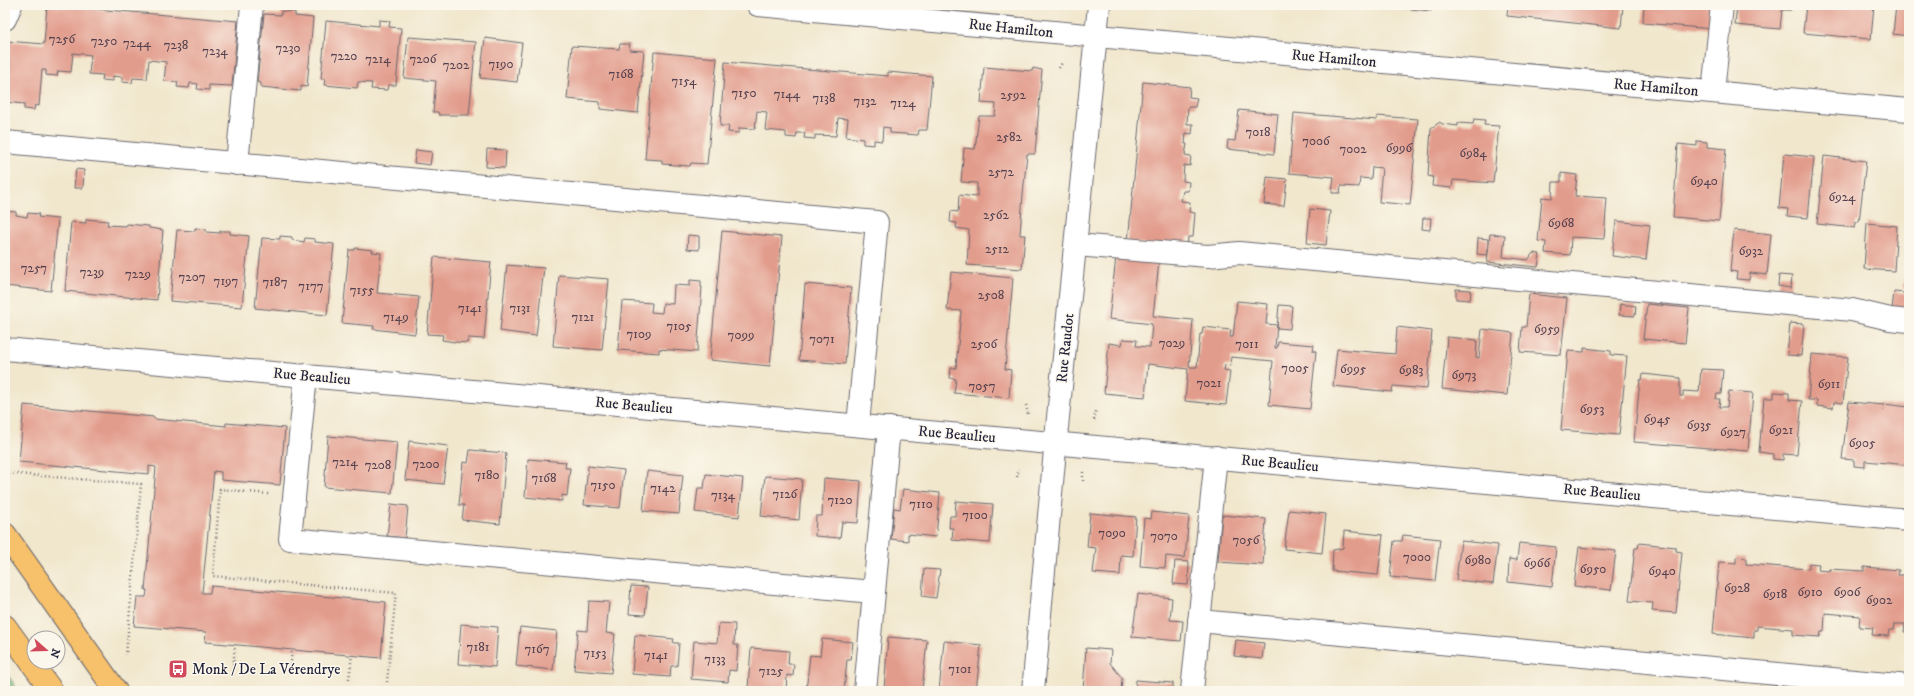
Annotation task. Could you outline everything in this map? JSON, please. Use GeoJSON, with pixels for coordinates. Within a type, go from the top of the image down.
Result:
{"type":"FeatureCollection","features":[{"type":"Feature","properties":{"kind":"main road"},"geometry":{"type":"LineString","coordinates":[[5,534],[116,691]]}},
{"type":"Feature","properties":{"kind":"main road"},"geometry":{"type":"LineString","coordinates":[[5,626],[52,691]]}},
{"type":"Feature","properties":{"kind":"street"},"geometry":{"type":"LineString","coordinates":[[5,19],[11,5]]}},
{"type":"Feature","properties":{"kind":"street"},"geometry":{"type":"LineString","coordinates":[[237,164],[252,5]]}},
{"type":"Feature","properties":{"kind":"street","name":"Rue Hamilton"},"geometry":{"type":"LineString","coordinates":[[758,5],[935,13],[1097,36],[1909,110]]}},
{"type":"Feature","properties":{"kind":"street","name":"Rue Raudot"},"geometry":{"type":"LineString","coordinates":[[1032,691],[1055,442],[1099,5]]}},
{"type":"Feature","properties":{"kind":"street"},"geometry":{"type":"LineString","coordinates":[[1713,92],[1722,5]]}},
{"type":"Feature","properties":{"kind":"street"},"geometry":{"type":"LineString","coordinates":[[5,142],[877,222],[858,425]]}},
{"type":"Feature","properties":{"kind":"street"},"geometry":{"type":"LineString","coordinates":[[1076,245],[1208,256],[1239,253],[1254,254],[1852,310],[1890,320],[1909,321]]}},
{"type":"Feature","properties":{"kind":"street","name":"Rue Beaulieu"},"geometry":{"type":"LineString","coordinates":[[5,349],[1055,442],[1909,520]]}},
{"type":"Feature","properties":{"kind":"street"},"geometry":{"type":"LineString","coordinates":[[306,375],[290,540],[873,592]]}},
{"type":"Feature","properties":{"kind":"street"},"geometry":{"type":"LineString","coordinates":[[865,691],[888,428]]}},
{"type":"Feature","properties":{"kind":"street"},"geometry":{"type":"LineString","coordinates":[[1192,691],[1216,457]]}},
{"type":"Feature","properties":{"kind":"street"},"geometry":{"type":"LineString","coordinates":[[1199,621],[1909,686]]}},
{"type":"Feature","properties":{"kind":"path"},"geometry":{"type":"LineString","coordinates":[[1059,68],[1063,61]]}},
{"type":"Feature","properties":{"kind":"path"},"geometry":{"type":"LineString","coordinates":[[1026,405],[1028,414]]}},
{"type":"Feature","properties":{"kind":"path"},"geometry":{"type":"LineString","coordinates":[[1094,420],[1096,411]]}},
{"type":"Feature","properties":{"kind":"path"},"geometry":{"type":"LineString","coordinates":[[1016,477],[1019,469]]}},
{"type":"Feature","properties":{"kind":"path"},"geometry":{"type":"LineString","coordinates":[[5,472],[141,484],[126,655]]}},
{"type":"Feature","properties":{"kind":"path"},"geometry":{"type":"LineString","coordinates":[[1083,472],[1083,484]]}},
{"type":"Feature","properties":{"kind":"path"},"geometry":{"type":"LineString","coordinates":[[294,496],[220,489],[213,576],[396,593],[387,682]]}},
{"type":"Feature","properties":{"kind":"path"},"geometry":{"type":"LineString","coordinates":[[233,669],[235,645]]}},
{"type":"Feature","properties":{"kind":"path"},"geometry":{"type":"LineString","coordinates":[[290,674],[292,650]]}},
{"type":"Feature","properties":{"kind":"path"},"geometry":{"type":"LineString","coordinates":[[349,679],[352,655]]}},
{"type":"Feature","properties":{"kind":"green space"},"geometry":{"type":"Polygon","coordinates":[[[5,671],[19,691],[5,691],[5,671]]]}},
{"type":"Feature","properties":{"kind":"building"},"geometry":{"type":"Polygon","coordinates":[[[47,5],[238,21],[232,86],[209,85],[209,90],[197,89],[198,84],[190,83],[189,88],[177,87],[178,82],[164,81],[166,62],[149,60],[147,79],[133,78],[132,83],[122,82],[122,77],[113,76],[113,81],[102,80],[103,75],[89,74],[91,55],[73,53],[71,72],[58,71],[57,76],[46,75],[46,70],[42,70],[39,106],[35,105],[34,110],[24,109],[24,104],[5,102],[6,41],[44,44],[47,5]]]}},
{"type":"Feature","properties":{"kind":"building"},"geometry":{"type":"Polygon","coordinates":[[[1399,5],[1432,5],[1431,11],[1399,8],[1399,5]]]}},
{"type":"Feature","properties":{"kind":"building"},"geometry":{"type":"Polygon","coordinates":[[[1508,5],[1623,5],[1621,28],[1507,16],[1508,5]]]}},
{"type":"Feature","properties":{"kind":"building"},"geometry":{"type":"Polygon","coordinates":[[[1644,5],[1715,5],[1713,29],[1643,23],[1644,5]]]}},
{"type":"Feature","properties":{"kind":"building"},"geometry":{"type":"Polygon","coordinates":[[[1737,5],[1791,5],[1791,10],[1782,10],[1780,29],[1735,25],[1737,5]]]}},
{"type":"Feature","properties":{"kind":"building"},"geometry":{"type":"Polygon","coordinates":[[[1806,5],[1874,5],[1871,39],[1803,33],[1806,5]]]}},
{"type":"Feature","properties":{"kind":"building"},"geometry":{"type":"Polygon","coordinates":[[[1896,5],[1909,5],[1909,36],[1893,34],[1896,5]]]}},
{"type":"Feature","properties":{"kind":"building"},"geometry":{"type":"Polygon","coordinates":[[[281,11],[295,12],[295,16],[313,18],[307,87],[301,86],[301,91],[261,87],[261,83],[257,82],[264,14],[281,15],[281,11]]]}},
{"type":"Feature","properties":{"kind":"building"},"geometry":{"type":"Polygon","coordinates":[[[379,20],[390,21],[389,27],[401,28],[396,85],[388,85],[387,90],[371,89],[372,83],[358,82],[357,88],[324,85],[325,79],[321,79],[326,21],[379,26],[379,20]]]}},
{"type":"Feature","properties":{"kind":"building"},"geometry":{"type":"Polygon","coordinates":[[[408,37],[476,42],[469,115],[439,115],[438,112],[433,112],[436,81],[404,78],[408,37]]]}},
{"type":"Feature","properties":{"kind":"building"},"geometry":{"type":"Polygon","coordinates":[[[485,38],[522,43],[517,82],[480,78],[485,38]]]}},
{"type":"Feature","properties":{"kind":"building"},"geometry":{"type":"Polygon","coordinates":[[[620,44],[630,44],[629,50],[644,51],[638,113],[600,109],[600,102],[567,99],[572,46],[619,49],[620,44]]]}},
{"type":"Feature","properties":{"kind":"building"},"geometry":{"type":"Polygon","coordinates":[[[654,52],[717,58],[707,164],[691,163],[690,166],[662,164],[662,160],[645,159],[654,52]]]}},
{"type":"Feature","properties":{"kind":"building"},"geometry":{"type":"Polygon","coordinates":[[[725,62],[888,76],[888,72],[932,76],[927,130],[919,130],[918,135],[890,133],[890,128],[883,127],[882,141],[874,140],[874,145],[863,144],[863,139],[846,137],[848,119],[838,118],[836,136],[815,135],[815,139],[804,138],[805,133],[797,133],[796,138],[786,137],[786,132],[765,130],[767,112],[757,111],[755,129],[739,128],[739,133],[728,132],[729,126],[720,126],[725,62]]]}},
{"type":"Feature","properties":{"kind":"building"},"geometry":{"type":"Polygon","coordinates":[[[984,67],[1032,71],[1033,68],[1042,70],[1035,154],[1027,154],[1020,235],[1025,235],[1022,269],[967,265],[969,230],[956,228],[957,223],[950,222],[951,211],[958,212],[959,195],[977,197],[977,183],[961,182],[964,148],[975,149],[979,116],[995,116],[996,104],[981,103],[984,67]]]}},
{"type":"Feature","properties":{"kind":"building"},"geometry":{"type":"Polygon","coordinates":[[[1143,82],[1190,87],[1189,97],[1197,98],[1195,107],[1188,107],[1187,124],[1193,124],[1192,134],[1186,133],[1185,144],[1187,144],[1185,155],[1191,156],[1190,166],[1184,165],[1183,181],[1189,182],[1188,191],[1183,191],[1181,201],[1190,202],[1189,212],[1195,213],[1193,237],[1188,237],[1187,248],[1128,242],[1143,82]]]}},
{"type":"Feature","properties":{"kind":"building"},"geometry":{"type":"Polygon","coordinates":[[[1239,110],[1278,114],[1274,154],[1227,149],[1228,140],[1235,141],[1239,110]]]}},
{"type":"Feature","properties":{"kind":"building"},"geometry":{"type":"Polygon","coordinates":[[[1294,113],[1377,120],[1377,116],[1418,119],[1410,205],[1379,202],[1382,168],[1372,167],[1371,179],[1360,178],[1359,187],[1341,186],[1340,193],[1332,193],[1334,177],[1289,173],[1294,113]]]}},
{"type":"Feature","properties":{"kind":"building"},"geometry":{"type":"Polygon","coordinates":[[[1474,119],[1485,120],[1484,125],[1499,126],[1493,183],[1453,180],[1452,188],[1432,186],[1433,177],[1428,176],[1431,128],[1440,122],[1442,124],[1458,126],[1458,123],[1473,124],[1474,119]]]}},
{"type":"Feature","properties":{"kind":"building"},"geometry":{"type":"Polygon","coordinates":[[[1697,141],[1707,142],[1707,147],[1726,149],[1719,221],[1673,217],[1678,144],[1697,146],[1697,141]]]}},
{"type":"Feature","properties":{"kind":"building"},"geometry":{"type":"Polygon","coordinates":[[[487,149],[506,150],[505,168],[486,167],[487,149]]]}},
{"type":"Feature","properties":{"kind":"building"},"geometry":{"type":"Polygon","coordinates":[[[416,150],[432,152],[430,165],[414,163],[416,150]]]}},
{"type":"Feature","properties":{"kind":"building"},"geometry":{"type":"Polygon","coordinates":[[[1784,154],[1814,157],[1808,218],[1787,216],[1788,209],[1779,208],[1784,154]]]}},
{"type":"Feature","properties":{"kind":"building"},"geometry":{"type":"Polygon","coordinates":[[[1824,156],[1866,161],[1859,222],[1856,222],[1855,228],[1817,224],[1824,156]]]}},
{"type":"Feature","properties":{"kind":"building"},"geometry":{"type":"Polygon","coordinates":[[[76,169],[84,170],[83,188],[74,188],[76,169]]]}},
{"type":"Feature","properties":{"kind":"building"},"geometry":{"type":"Polygon","coordinates":[[[1561,173],[1577,175],[1575,196],[1607,198],[1604,239],[1571,237],[1570,255],[1545,253],[1546,242],[1538,241],[1542,197],[1552,198],[1553,182],[1561,182],[1561,173]]]}},
{"type":"Feature","properties":{"kind":"building"},"geometry":{"type":"Polygon","coordinates":[[[1267,177],[1287,179],[1284,206],[1264,204],[1267,177]]]}},
{"type":"Feature","properties":{"kind":"building"},"geometry":{"type":"Polygon","coordinates":[[[1310,209],[1330,211],[1326,245],[1307,243],[1310,209]]]}},
{"type":"Feature","properties":{"kind":"building"},"geometry":{"type":"Polygon","coordinates":[[[5,211],[16,212],[16,215],[27,217],[28,213],[39,214],[38,217],[58,219],[51,291],[5,286],[5,211]]]}},
{"type":"Feature","properties":{"kind":"building"},"geometry":{"type":"Polygon","coordinates":[[[1423,218],[1431,218],[1430,230],[1422,229],[1423,218]]]}},
{"type":"Feature","properties":{"kind":"building"},"geometry":{"type":"Polygon","coordinates":[[[86,219],[108,221],[107,225],[126,226],[127,224],[149,226],[149,228],[163,230],[157,300],[65,291],[71,222],[86,223],[86,219]]]}},
{"type":"Feature","properties":{"kind":"building"},"geometry":{"type":"Polygon","coordinates":[[[1616,221],[1650,225],[1646,260],[1612,256],[1616,221]]]}},
{"type":"Feature","properties":{"kind":"building"},"geometry":{"type":"Polygon","coordinates":[[[1867,223],[1897,226],[1894,271],[1864,269],[1867,223]]]}},
{"type":"Feature","properties":{"kind":"building"},"geometry":{"type":"Polygon","coordinates":[[[195,228],[206,229],[206,232],[220,233],[220,231],[230,231],[230,234],[249,236],[242,307],[170,301],[177,230],[195,231],[195,228]]]}},
{"type":"Feature","properties":{"kind":"building"},"geometry":{"type":"Polygon","coordinates":[[[1734,230],[1771,234],[1767,275],[1750,273],[1749,280],[1736,279],[1737,272],[1730,271],[1734,230]]]}},
{"type":"Feature","properties":{"kind":"building"},"geometry":{"type":"Polygon","coordinates":[[[722,231],[782,237],[770,366],[710,360],[722,231]]]}},
{"type":"Feature","properties":{"kind":"building"},"geometry":{"type":"Polygon","coordinates":[[[1490,234],[1505,235],[1503,257],[1528,260],[1533,253],[1540,254],[1538,267],[1487,262],[1490,234]]]}},
{"type":"Feature","properties":{"kind":"building"},"geometry":{"type":"Polygon","coordinates":[[[688,235],[699,236],[699,250],[687,249],[688,235]]]}},
{"type":"Feature","properties":{"kind":"building"},"geometry":{"type":"Polygon","coordinates":[[[280,236],[292,237],[292,240],[304,242],[305,238],[315,239],[315,242],[334,244],[327,315],[255,308],[262,238],[280,239],[280,236]]]}},
{"type":"Feature","properties":{"kind":"building"},"geometry":{"type":"Polygon","coordinates":[[[1478,238],[1488,239],[1487,255],[1477,254],[1478,238]]]}},
{"type":"Feature","properties":{"kind":"building"},"geometry":{"type":"Polygon","coordinates":[[[1907,247],[1909,247],[1909,311],[1892,309],[1894,292],[1905,293],[1906,287],[1904,287],[1907,247]]]}},
{"type":"Feature","properties":{"kind":"building"},"geometry":{"type":"Polygon","coordinates":[[[355,248],[373,250],[372,252],[381,253],[377,293],[419,297],[415,334],[373,329],[374,326],[342,323],[349,250],[355,250],[355,248]]]}},
{"type":"Feature","properties":{"kind":"building"},"geometry":{"type":"Polygon","coordinates":[[[434,257],[491,262],[484,339],[468,338],[467,343],[455,342],[442,340],[443,335],[427,334],[434,257]]]}},
{"type":"Feature","properties":{"kind":"building"},"geometry":{"type":"Polygon","coordinates":[[[1116,257],[1159,262],[1153,316],[1193,320],[1189,367],[1197,367],[1200,334],[1202,334],[1203,327],[1231,330],[1230,337],[1233,337],[1237,301],[1268,304],[1266,324],[1277,325],[1275,348],[1277,348],[1278,342],[1314,345],[1313,351],[1316,351],[1310,409],[1269,405],[1273,361],[1231,357],[1230,366],[1225,365],[1224,370],[1230,371],[1226,405],[1185,401],[1188,369],[1148,364],[1145,397],[1104,393],[1109,343],[1122,345],[1123,339],[1137,340],[1136,346],[1150,347],[1152,324],[1109,319],[1116,257]]]}},
{"type":"Feature","properties":{"kind":"building"},"geometry":{"type":"Polygon","coordinates":[[[507,265],[544,268],[536,336],[500,331],[507,265]]]}},
{"type":"Feature","properties":{"kind":"building"},"geometry":{"type":"Polygon","coordinates":[[[951,272],[1013,278],[1005,369],[1011,370],[1009,398],[954,393],[956,379],[950,378],[951,368],[956,368],[961,311],[947,310],[951,272]]]}},
{"type":"Feature","properties":{"kind":"building"},"geometry":{"type":"Polygon","coordinates":[[[559,275],[609,279],[602,350],[553,346],[559,275]]]}},
{"type":"Feature","properties":{"kind":"building"},"geometry":{"type":"Polygon","coordinates":[[[1779,275],[1792,276],[1791,288],[1778,286],[1779,275]]]}},
{"type":"Feature","properties":{"kind":"building"},"geometry":{"type":"Polygon","coordinates":[[[690,280],[701,281],[702,287],[697,352],[659,349],[659,353],[618,350],[622,301],[652,303],[651,312],[662,313],[663,303],[673,304],[674,285],[690,286],[690,280]]]}},
{"type":"Feature","properties":{"kind":"building"},"geometry":{"type":"Polygon","coordinates":[[[805,284],[851,288],[845,364],[799,360],[805,284]]]}},
{"type":"Feature","properties":{"kind":"building"},"geometry":{"type":"Polygon","coordinates":[[[1456,289],[1471,290],[1470,300],[1456,299],[1456,289]]]}},
{"type":"Feature","properties":{"kind":"building"},"geometry":{"type":"Polygon","coordinates":[[[1529,294],[1567,298],[1561,355],[1520,352],[1522,327],[1526,327],[1529,294]]]}},
{"type":"Feature","properties":{"kind":"building"},"geometry":{"type":"Polygon","coordinates":[[[1620,304],[1636,306],[1635,316],[1619,315],[1620,304]]]}},
{"type":"Feature","properties":{"kind":"building"},"geometry":{"type":"Polygon","coordinates":[[[1647,304],[1689,308],[1685,343],[1643,339],[1647,304]]]}},
{"type":"Feature","properties":{"kind":"building"},"geometry":{"type":"Polygon","coordinates":[[[1279,305],[1292,306],[1290,329],[1277,328],[1279,305]]]}},
{"type":"Feature","properties":{"kind":"building"},"geometry":{"type":"Polygon","coordinates":[[[1790,323],[1804,324],[1801,356],[1787,355],[1790,323]]]}},
{"type":"Feature","properties":{"kind":"building"},"geometry":{"type":"Polygon","coordinates":[[[1397,327],[1432,331],[1427,389],[1393,386],[1392,392],[1333,386],[1337,349],[1395,354],[1397,327]]]}},
{"type":"Feature","properties":{"kind":"building"},"geometry":{"type":"Polygon","coordinates":[[[1482,329],[1513,333],[1507,395],[1442,389],[1447,337],[1477,340],[1476,357],[1479,358],[1482,329]]]}},
{"type":"Feature","properties":{"kind":"building"},"geometry":{"type":"Polygon","coordinates":[[[1584,348],[1611,351],[1611,355],[1627,356],[1619,435],[1561,430],[1568,351],[1584,352],[1584,348]]]}},
{"type":"Feature","properties":{"kind":"building"},"geometry":{"type":"Polygon","coordinates":[[[1812,354],[1848,357],[1843,403],[1834,402],[1833,408],[1817,406],[1817,400],[1808,400],[1812,354]]]}},
{"type":"Feature","properties":{"kind":"building"},"geometry":{"type":"Polygon","coordinates":[[[1701,369],[1723,370],[1721,394],[1717,394],[1716,399],[1720,399],[1719,407],[1727,407],[1729,391],[1753,393],[1748,451],[1634,442],[1640,380],[1642,380],[1643,374],[1680,378],[1680,396],[1683,396],[1683,391],[1699,392],[1701,369]]]}},
{"type":"Feature","properties":{"kind":"building"},"geometry":{"type":"Polygon","coordinates":[[[1774,392],[1789,393],[1789,400],[1802,401],[1797,455],[1783,454],[1783,460],[1773,459],[1773,454],[1759,452],[1764,398],[1774,398],[1774,392]]]}},
{"type":"Feature","properties":{"kind":"building"},"geometry":{"type":"Polygon","coordinates":[[[1849,402],[1909,407],[1909,465],[1865,461],[1865,467],[1854,466],[1854,460],[1842,459],[1849,402]]]}},
{"type":"Feature","properties":{"kind":"building"},"geometry":{"type":"Polygon","coordinates":[[[24,405],[154,417],[154,419],[226,426],[226,423],[285,428],[280,485],[221,480],[221,472],[214,471],[202,593],[210,593],[211,586],[386,602],[381,658],[205,642],[206,632],[134,626],[137,597],[146,597],[147,590],[145,590],[156,467],[149,466],[149,474],[19,462],[24,405]]]}},
{"type":"Feature","properties":{"kind":"building"},"geometry":{"type":"Polygon","coordinates":[[[328,436],[397,442],[392,493],[324,487],[328,436]]]}},
{"type":"Feature","properties":{"kind":"building"},"geometry":{"type":"Polygon","coordinates":[[[409,441],[448,446],[443,484],[405,480],[409,441]]]}},
{"type":"Feature","properties":{"kind":"building"},"geometry":{"type":"Polygon","coordinates":[[[470,450],[506,453],[500,524],[462,520],[464,505],[459,505],[463,462],[468,463],[470,450]]]}},
{"type":"Feature","properties":{"kind":"building"},"geometry":{"type":"Polygon","coordinates":[[[528,459],[566,462],[565,468],[570,468],[567,496],[562,495],[562,501],[525,497],[528,459]]]}},
{"type":"Feature","properties":{"kind":"building"},"geometry":{"type":"Polygon","coordinates":[[[588,466],[624,470],[620,508],[584,505],[588,466]]]}},
{"type":"Feature","properties":{"kind":"building"},"geometry":{"type":"Polygon","coordinates":[[[647,471],[683,475],[679,514],[643,511],[647,471]]]}},
{"type":"Feature","properties":{"kind":"building"},"geometry":{"type":"Polygon","coordinates":[[[706,474],[743,478],[739,517],[695,512],[698,488],[704,488],[706,474]]]}},
{"type":"Feature","properties":{"kind":"building"},"geometry":{"type":"Polygon","coordinates":[[[765,476],[802,479],[799,520],[761,516],[765,476]]]}},
{"type":"Feature","properties":{"kind":"building"},"geometry":{"type":"Polygon","coordinates":[[[824,478],[861,481],[858,523],[842,522],[840,538],[815,536],[816,516],[822,516],[824,478]]]}},
{"type":"Feature","properties":{"kind":"building"},"geometry":{"type":"Polygon","coordinates":[[[903,489],[940,493],[936,537],[908,534],[908,541],[891,539],[894,508],[900,509],[903,489]]]}},
{"type":"Feature","properties":{"kind":"building"},"geometry":{"type":"Polygon","coordinates":[[[956,501],[993,504],[990,543],[952,540],[953,528],[949,528],[950,516],[955,516],[956,501]]]}},
{"type":"Feature","properties":{"kind":"building"},"geometry":{"type":"Polygon","coordinates":[[[391,504],[408,506],[405,538],[387,536],[391,504]]]}},
{"type":"Feature","properties":{"kind":"building"},"geometry":{"type":"Polygon","coordinates":[[[1289,510],[1326,514],[1322,553],[1284,549],[1289,510]]]}},
{"type":"Feature","properties":{"kind":"building"},"geometry":{"type":"Polygon","coordinates":[[[1152,512],[1189,516],[1185,558],[1166,556],[1165,568],[1140,566],[1144,518],[1151,519],[1152,512]]]}},
{"type":"Feature","properties":{"kind":"building"},"geometry":{"type":"Polygon","coordinates":[[[1090,513],[1136,517],[1133,556],[1121,555],[1120,575],[1093,573],[1096,548],[1087,547],[1090,513]]]}},
{"type":"Feature","properties":{"kind":"building"},"geometry":{"type":"Polygon","coordinates":[[[1222,515],[1266,519],[1263,565],[1218,562],[1222,515]]]}},
{"type":"Feature","properties":{"kind":"building"},"geometry":{"type":"Polygon","coordinates":[[[1344,531],[1383,535],[1378,575],[1332,571],[1333,550],[1343,548],[1344,531]]]}},
{"type":"Feature","properties":{"kind":"building"},"geometry":{"type":"Polygon","coordinates":[[[1403,535],[1440,539],[1435,581],[1390,577],[1394,541],[1402,541],[1403,535]]]}},
{"type":"Feature","properties":{"kind":"building"},"geometry":{"type":"Polygon","coordinates":[[[1461,541],[1498,545],[1493,584],[1456,580],[1461,541]]]}},
{"type":"Feature","properties":{"kind":"building"},"geometry":{"type":"Polygon","coordinates":[[[1519,543],[1556,547],[1552,587],[1508,582],[1509,559],[1517,560],[1519,543]]]}},
{"type":"Feature","properties":{"kind":"building"},"geometry":{"type":"Polygon","coordinates":[[[1639,543],[1676,547],[1676,551],[1682,552],[1676,613],[1652,611],[1653,603],[1629,601],[1635,548],[1638,548],[1639,543]]]}},
{"type":"Feature","properties":{"kind":"building"},"geometry":{"type":"Polygon","coordinates":[[[1579,547],[1616,551],[1611,590],[1574,586],[1579,547]]]}},
{"type":"Feature","properties":{"kind":"building"},"geometry":{"type":"Polygon","coordinates":[[[1736,557],[1746,558],[1746,564],[1809,569],[1809,563],[1819,564],[1818,570],[1829,571],[1829,569],[1864,571],[1864,567],[1899,570],[1898,575],[1909,575],[1909,632],[1904,632],[1905,624],[1894,624],[1893,630],[1889,630],[1888,636],[1872,635],[1873,628],[1859,627],[1860,616],[1825,613],[1824,632],[1821,632],[1820,637],[1793,635],[1793,629],[1757,626],[1757,630],[1754,630],[1754,638],[1713,634],[1719,562],[1736,563],[1736,557]]]}},
{"type":"Feature","properties":{"kind":"building"},"geometry":{"type":"Polygon","coordinates":[[[1175,561],[1189,562],[1188,585],[1173,584],[1175,561]]]}},
{"type":"Feature","properties":{"kind":"building"},"geometry":{"type":"Polygon","coordinates":[[[924,569],[940,570],[936,598],[922,596],[924,569]]]}},
{"type":"Feature","properties":{"kind":"building"},"geometry":{"type":"Polygon","coordinates":[[[631,586],[648,587],[645,615],[629,614],[631,586]]]}},
{"type":"Feature","properties":{"kind":"building"},"geometry":{"type":"Polygon","coordinates":[[[1138,594],[1172,598],[1170,620],[1183,621],[1181,641],[1132,637],[1138,594]]]}},
{"type":"Feature","properties":{"kind":"building"},"geometry":{"type":"Polygon","coordinates":[[[589,601],[609,602],[606,633],[615,634],[611,673],[574,670],[578,630],[587,631],[589,601]]]}},
{"type":"Feature","properties":{"kind":"building"},"geometry":{"type":"Polygon","coordinates":[[[719,623],[735,624],[734,645],[738,645],[736,671],[729,670],[728,682],[691,679],[694,641],[717,643],[719,623]]]}},
{"type":"Feature","properties":{"kind":"building"},"geometry":{"type":"Polygon","coordinates":[[[461,624],[498,627],[495,667],[458,664],[461,624]]]}},
{"type":"Feature","properties":{"kind":"building"},"geometry":{"type":"Polygon","coordinates":[[[520,627],[557,631],[553,670],[516,666],[520,627]]]}},
{"type":"Feature","properties":{"kind":"building"},"geometry":{"type":"Polygon","coordinates":[[[635,635],[674,639],[673,643],[679,643],[677,666],[671,666],[670,677],[632,674],[635,635]]]}},
{"type":"Feature","properties":{"kind":"building"},"geometry":{"type":"Polygon","coordinates":[[[888,637],[927,640],[922,691],[884,691],[888,637]]]}},
{"type":"Feature","properties":{"kind":"building"},"geometry":{"type":"Polygon","coordinates":[[[822,639],[853,642],[851,660],[847,660],[844,691],[806,691],[810,655],[820,656],[822,639]]]}},
{"type":"Feature","properties":{"kind":"building"},"geometry":{"type":"Polygon","coordinates":[[[1236,640],[1264,643],[1262,659],[1234,656],[1236,640]]]}},
{"type":"Feature","properties":{"kind":"building"},"geometry":{"type":"Polygon","coordinates":[[[944,641],[981,645],[976,691],[939,691],[944,641]]]}},
{"type":"Feature","properties":{"kind":"building"},"geometry":{"type":"Polygon","coordinates":[[[751,648],[789,651],[788,664],[794,664],[793,676],[787,675],[786,691],[748,688],[751,648]]]}},
{"type":"Feature","properties":{"kind":"building"},"geometry":{"type":"Polygon","coordinates":[[[1086,648],[1111,650],[1110,663],[1122,678],[1121,691],[1083,691],[1086,648]]]}},
{"type":"Feature","properties":{"kind":"building"},"geometry":{"type":"Polygon","coordinates":[[[1136,680],[1173,683],[1173,691],[1135,691],[1136,680]]]}},
{"type":"Feature","properties":{"kind":"place","name":"Monk / De La Vérendrye"},"geometry":{"type":"Point","coordinates":[178,669]}}]}
